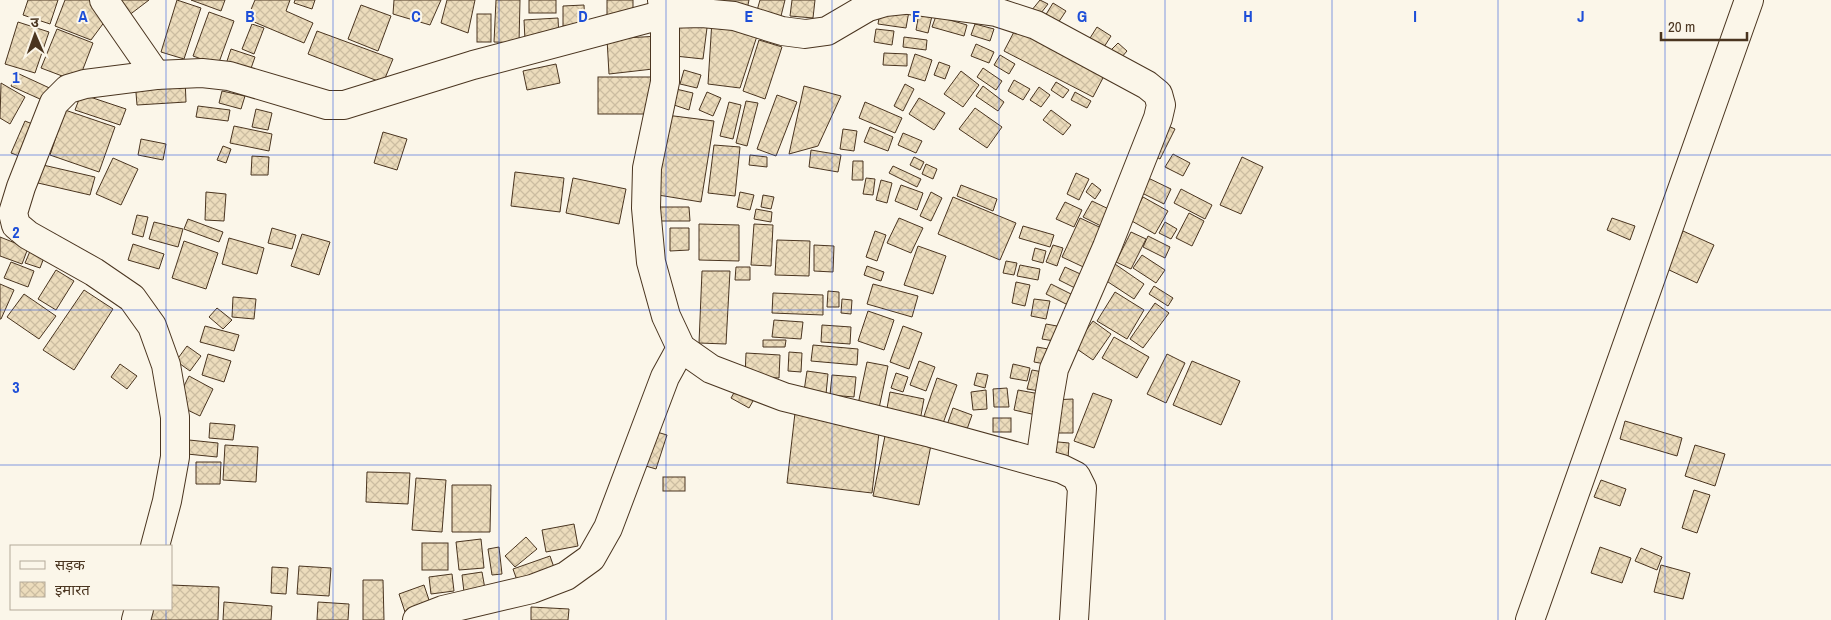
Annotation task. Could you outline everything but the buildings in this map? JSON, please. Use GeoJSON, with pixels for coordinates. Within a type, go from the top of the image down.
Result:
{"type":"FeatureCollection","features":[{"type":"Feature","properties":{"kind":"street"},"geometry":{"type":"LineString","coordinates":[[104,0],[156,75]]}},
{"type":"Feature","properties":{"kind":"street"},"geometry":{"type":"LineString","coordinates":[[155,545],[167,501],[175,457],[175,417],[166,365],[152,326],[132,298],[94,272],[28,235],[16,225],[13,213],[10,185],[54,103],[68,89],[85,84],[156,75],[202,73],[229,76],[327,104],[344,105],[663,7],[734,16],[782,31],[805,34],[827,31],[868,7],[885,2],[904,0]]}},
{"type":"Feature","properties":{"kind":"street"},"geometry":{"type":"LineString","coordinates":[[908,0],[964,4],[1036,25],[1147,85],[1158,94],[1160,105],[1158,118],[1107,247],[1054,369],[1040,463]]}},
{"type":"Feature","properties":{"kind":"street"},"geometry":{"type":"LineString","coordinates":[[1530,620],[1749,0]]}},
{"type":"Feature","properties":{"kind":"street"},"geometry":{"type":"LineString","coordinates":[[663,7],[665,82],[647,168],[646,208],[652,262],[666,316],[681,348],[711,369],[784,397],[931,432],[1062,469],[1076,476],[1082,488],[1074,620]]}},
{"type":"Feature","properties":{"kind":"street"},"geometry":{"type":"LineString","coordinates":[[417,620],[443,610],[532,589],[566,576],[591,558],[608,528],[666,377],[681,348]]}}]}
